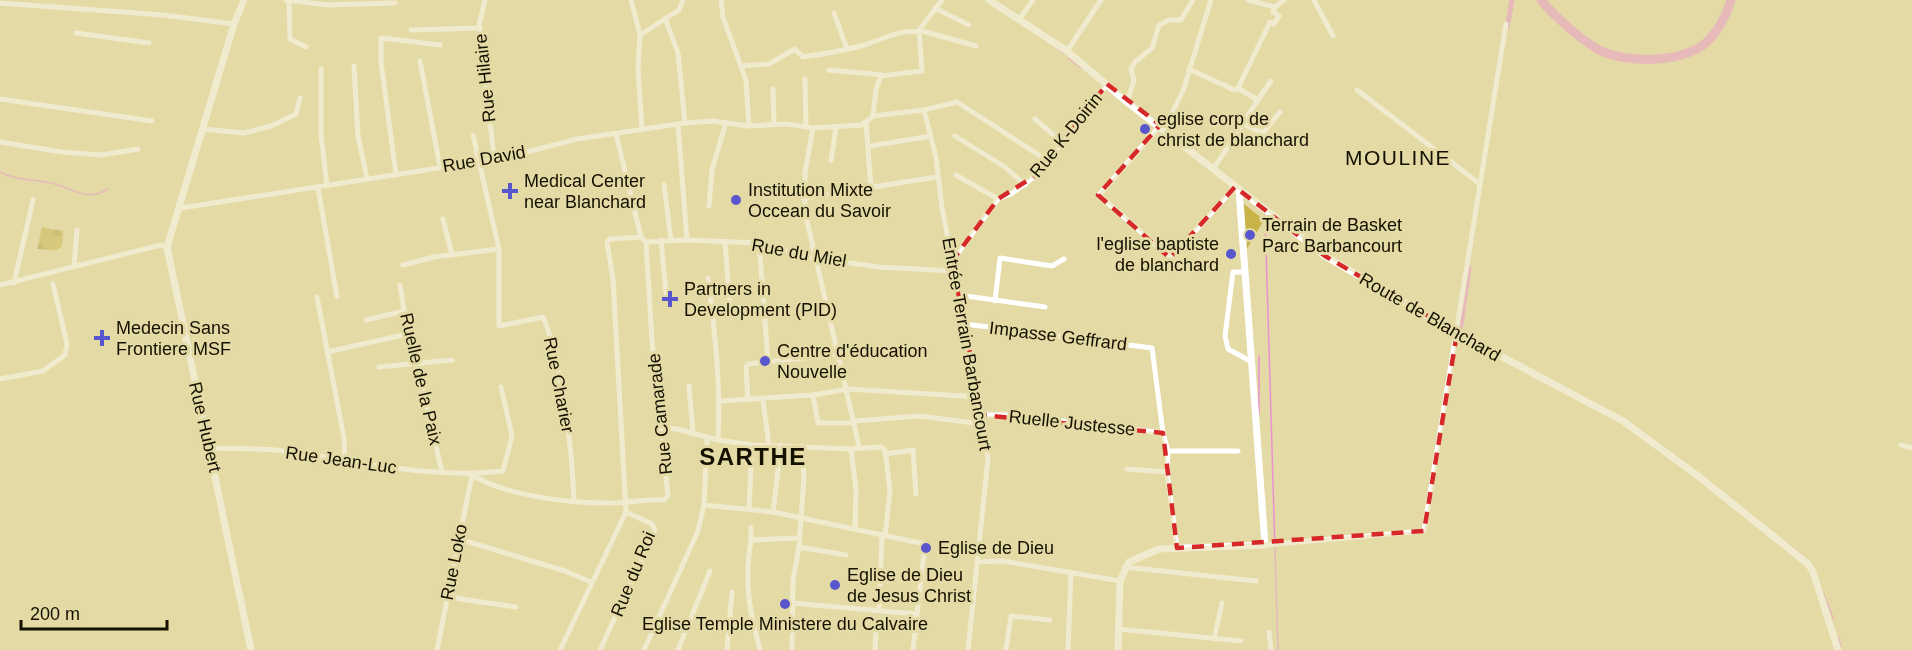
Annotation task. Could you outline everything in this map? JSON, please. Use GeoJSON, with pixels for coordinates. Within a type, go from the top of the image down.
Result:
{"type":"FeatureCollection","features":[{"type":"Feature","properties":{"kind":"street"},"geometry":{"type":"LineString","coordinates":[[0,285],[161,245],[167,247],[234,24],[244,0]]}},
{"type":"Feature","properties":{"kind":"street"},"geometry":{"type":"LineString","coordinates":[[306,47],[290,39],[288,0],[328,5],[355,3],[358,6],[394,3]]}},
{"type":"Feature","properties":{"kind":"street","name":"Rue Hilaire"},"geometry":{"type":"LineString","coordinates":[[485,0],[480,28],[494,158]]}},
{"type":"Feature","properties":{"kind":"street"},"geometry":{"type":"LineString","coordinates":[[631,0],[640,35],[638,68],[642,129]]}},
{"type":"Feature","properties":{"kind":"street"},"geometry":{"type":"LineString","coordinates":[[640,35],[679,10],[683,0]]}},
{"type":"Feature","properties":{"kind":"street"},"geometry":{"type":"LineString","coordinates":[[721,0],[723,16],[746,80],[749,126]]}},
{"type":"Feature","properties":{"kind":"street"},"geometry":{"type":"LineString","coordinates":[[829,70],[883,75],[922,71],[919,31],[942,0]]}},
{"type":"Feature","properties":{"kind":"street","name":"Route de Blanchard"},"geometry":{"type":"LineString","coordinates":[[989,0],[1020,18],[1067,51],[1127,102],[1325,256],[1457,333],[1623,422],[1791,549],[1814,572],[1838,650]]}},
{"type":"Feature","properties":{"kind":"street"},"geometry":{"type":"LineString","coordinates":[[1020,18],[1033,0]]}},
{"type":"Feature","properties":{"kind":"street"},"geometry":{"type":"LineString","coordinates":[[1067,51],[1101,0]]}},
{"type":"Feature","properties":{"kind":"street"},"geometry":{"type":"LineString","coordinates":[[1127,102],[1134,81],[1131,69],[1135,62],[1152,48],[1159,25],[1169,20],[1181,20],[1193,0]]}},
{"type":"Feature","properties":{"kind":"street"},"geometry":{"type":"LineString","coordinates":[[1211,0],[1180,99],[1162,127],[1099,195],[1170,255],[1176,252],[1237,189]]}},
{"type":"Feature","properties":{"kind":"street"},"geometry":{"type":"LineString","coordinates":[[1248,0],[1275,7]]}},
{"type":"Feature","properties":{"kind":"street"},"geometry":{"type":"LineString","coordinates":[[1239,90],[1270,22],[1275,24],[1279,16],[1273,12],[1275,7],[1284,0]]}},
{"type":"Feature","properties":{"kind":"street"},"geometry":{"type":"LineString","coordinates":[[1314,0],[1333,36]]}},
{"type":"Feature","properties":{"kind":"street"},"geometry":{"type":"LineString","coordinates":[[0,3],[164,15],[234,24]]}},
{"type":"Feature","properties":{"kind":"street"},"geometry":{"type":"LineString","coordinates":[[935,8],[969,25]]}},
{"type":"Feature","properties":{"kind":"street"},"geometry":{"type":"LineString","coordinates":[[834,13],[847,49]]}},
{"type":"Feature","properties":{"kind":"street"},"geometry":{"type":"LineString","coordinates":[[665,18],[678,53],[685,123]]}},
{"type":"Feature","properties":{"kind":"street"},"geometry":{"type":"LineString","coordinates":[[1118,650],[1120,581],[1124,567],[1143,555],[1159,549],[1266,545],[1424,531],[1506,24]]}},
{"type":"Feature","properties":{"kind":"street"},"geometry":{"type":"LineString","coordinates":[[411,30],[480,28]]}},
{"type":"Feature","properties":{"kind":"street"},"geometry":{"type":"LineString","coordinates":[[740,66],[769,64],[795,49],[802,57],[847,49],[881,40],[904,30],[919,31],[976,46]]}},
{"type":"Feature","properties":{"kind":"street"},"geometry":{"type":"LineString","coordinates":[[76,33],[149,43]]}},
{"type":"Feature","properties":{"kind":"street"},"geometry":{"type":"LineString","coordinates":[[396,175],[381,62],[381,38],[440,45]]}},
{"type":"Feature","properties":{"kind":"street"},"geometry":{"type":"LineString","coordinates":[[420,61],[440,167]]}},
{"type":"Feature","properties":{"kind":"street"},"geometry":{"type":"LineString","coordinates":[[354,66],[358,136],[367,178]]}},
{"type":"Feature","properties":{"kind":"street"},"geometry":{"type":"LineString","coordinates":[[321,69],[321,135],[327,185]]}},
{"type":"Feature","properties":{"kind":"street"},"geometry":{"type":"LineString","coordinates":[[1189,69],[1239,90],[1256,99],[1256,103]]}},
{"type":"Feature","properties":{"kind":"street"},"geometry":{"type":"LineString","coordinates":[[873,116],[876,89],[883,75]]}},
{"type":"Feature","properties":{"kind":"street"},"geometry":{"type":"LineString","coordinates":[[805,79],[806,127]]}},
{"type":"Feature","properties":{"kind":"street"},"geometry":{"type":"LineString","coordinates":[[1214,168],[1271,81]]}},
{"type":"Feature","properties":{"kind":"street","name":"Rue K-Doirin"},"geometry":{"type":"LineString","coordinates":[[952,261],[998,199],[1025,185],[1063,143],[1107,84]]}},
{"type":"Feature","properties":{"kind":"street"},"geometry":{"type":"LineString","coordinates":[[773,89],[774,124]]}},
{"type":"Feature","properties":{"kind":"street"},"geometry":{"type":"LineString","coordinates":[[1357,90],[1480,184]]}},
{"type":"Feature","properties":{"kind":"street"},"geometry":{"type":"LineString","coordinates":[[203,129],[244,133],[271,126],[296,114],[300,98]]}},
{"type":"Feature","properties":{"kind":"street"},"geometry":{"type":"LineString","coordinates":[[0,99],[49,108],[153,121]]}},
{"type":"Feature","properties":{"kind":"street"},"geometry":{"type":"LineString","coordinates":[[871,189],[870,146],[866,122],[873,116],[924,110],[957,102],[1048,160]]}},
{"type":"Feature","properties":{"kind":"street","name":"Entrée Terrain Barbancourt"},"geometry":{"type":"LineString","coordinates":[[924,110],[931,136],[953,270],[979,397],[988,459],[968,650]]}},
{"type":"Feature","properties":{"kind":"street"},"geometry":{"type":"LineString","coordinates":[[1243,124],[1263,134],[1281,111]]}},
{"type":"Feature","properties":{"kind":"street"},"geometry":{"type":"LineString","coordinates":[[1035,119],[1063,143]]}},
{"type":"Feature","properties":{"kind":"street"},"geometry":{"type":"LineString","coordinates":[[709,206],[712,170],[726,122]]}},
{"type":"Feature","properties":{"kind":"street","name":"Rue David"},"geometry":{"type":"LineString","coordinates":[[180,208],[503,158],[558,143],[685,123],[726,122],[749,126],[788,124],[813,128],[866,122]]}},
{"type":"Feature","properties":{"kind":"street"},"geometry":{"type":"LineString","coordinates":[[678,125],[687,240]]}},
{"type":"Feature","properties":{"kind":"street"},"geometry":{"type":"LineString","coordinates":[[831,161],[836,127]]}},
{"type":"Feature","properties":{"kind":"street"},"geometry":{"type":"LineString","coordinates":[[813,128],[803,198],[814,258],[848,389],[859,446]]}},
{"type":"Feature","properties":{"kind":"street"},"geometry":{"type":"LineString","coordinates":[[616,134],[641,237],[646,242]]}},
{"type":"Feature","properties":{"kind":"street"},"geometry":{"type":"LineString","coordinates":[[404,265],[452,255],[500,249],[473,135]]}},
{"type":"Feature","properties":{"kind":"street"},"geometry":{"type":"LineString","coordinates":[[870,146],[931,136]]}},
{"type":"Feature","properties":{"kind":"street"},"geometry":{"type":"LineString","coordinates":[[955,136],[1005,167],[1025,185]]}},
{"type":"Feature","properties":{"kind":"street"},"geometry":{"type":"LineString","coordinates":[[0,142],[63,152],[101,155],[138,149]]}},
{"type":"Feature","properties":{"kind":"street"},"geometry":{"type":"LineString","coordinates":[[956,175],[998,199]]}},
{"type":"Feature","properties":{"kind":"street"},"geometry":{"type":"LineString","coordinates":[[803,198],[937,177]]}},
{"type":"Feature","properties":{"kind":"street"},"geometry":{"type":"LineString","coordinates":[[664,185],[671,240]]}},
{"type":"Feature","properties":{"kind":"street"},"geometry":{"type":"LineString","coordinates":[[318,188],[337,297]]}},
{"type":"Feature","properties":{"kind":"street"},"geometry":{"type":"LineString","coordinates":[[1237,189],[1253,362],[1266,545]]}},
{"type":"Feature","properties":{"kind":"street"},"geometry":{"type":"LineString","coordinates":[[14,283],[33,200]]}},
{"type":"Feature","properties":{"kind":"street"},"geometry":{"type":"LineString","coordinates":[[443,219],[452,255]]}},
{"type":"Feature","properties":{"kind":"street"},"geometry":{"type":"LineString","coordinates":[[74,267],[77,230]]}},
{"type":"Feature","properties":{"kind":"street"},"geometry":{"type":"LineString","coordinates":[[560,650],[626,512],[613,279],[607,242],[610,239],[641,237]]}},
{"type":"Feature","properties":{"kind":"street"},"geometry":{"type":"LineString","coordinates":[[661,240],[666,293]]}},
{"type":"Feature","properties":{"kind":"street","name":"Rue du Miel"},"geometry":{"type":"LineString","coordinates":[[646,242],[687,240],[759,243],[781,246],[790,254],[814,258],[879,267],[953,270]]}},
{"type":"Feature","properties":{"kind":"street","name":"Rue Camarade"},"geometry":{"type":"LineString","coordinates":[[472,475],[491,487],[574,500],[627,501],[643,498],[664,500],[668,496],[652,340],[646,242]]}},
{"type":"Feature","properties":{"kind":"street"},"geometry":{"type":"LineString","coordinates":[[725,243],[730,317]]}},
{"type":"Feature","properties":{"kind":"street"},"geometry":{"type":"LineString","coordinates":[[759,243],[768,362]]}},
{"type":"Feature","properties":{"kind":"street","name":"Rue Hubert"},"geometry":{"type":"LineString","coordinates":[[167,247],[251,650]]}},
{"type":"Feature","properties":{"kind":"street","name":"Rue Charier"},"geometry":{"type":"LineString","coordinates":[[500,249],[499,326],[543,317],[548,328],[563,387],[571,448],[574,500]]}},
{"type":"Feature","properties":{"kind":"street"},"geometry":{"type":"LineString","coordinates":[[995,301],[1000,258],[1052,266],[1064,259]]}},
{"type":"Feature","properties":{"kind":"street"},"geometry":{"type":"LineString","coordinates":[[1245,272],[1233,272],[1225,338],[1228,349],[1253,362]]}},
{"type":"Feature","properties":{"kind":"street"},"geometry":{"type":"LineString","coordinates":[[708,278],[717,345],[720,401],[718,440]]}},
{"type":"Feature","properties":{"kind":"street"},"geometry":{"type":"LineString","coordinates":[[0,379],[43,371],[65,355],[67,344],[53,284]]}},
{"type":"Feature","properties":{"kind":"street","name":"Ruelle de la Paix"},"geometry":{"type":"LineString","coordinates":[[400,285],[404,310],[420,363],[421,381],[442,472]]}},
{"type":"Feature","properties":{"kind":"street"},"geometry":{"type":"LineString","coordinates":[[959,295],[1045,308]]}},
{"type":"Feature","properties":{"kind":"street"},"geometry":{"type":"LineString","coordinates":[[317,297],[344,438],[345,461]]}},
{"type":"Feature","properties":{"kind":"street"},"geometry":{"type":"LineString","coordinates":[[366,320],[404,310]]}},
{"type":"Feature","properties":{"kind":"street","name":"Impasse Geffrard"},"geometry":{"type":"LineString","coordinates":[[965,324],[1152,348],[1163,433]]}},
{"type":"Feature","properties":{"kind":"street"},"geometry":{"type":"LineString","coordinates":[[327,352],[412,333]]}},
{"type":"Feature","properties":{"kind":"street"},"geometry":{"type":"LineString","coordinates":[[748,400],[747,366],[839,354]]}},
{"type":"Feature","properties":{"kind":"street"},"geometry":{"type":"LineString","coordinates":[[379,367],[452,360]]}},
{"type":"Feature","properties":{"kind":"street"},"geometry":{"type":"LineString","coordinates":[[689,386],[693,433]]}},
{"type":"Feature","properties":{"kind":"street"},"geometry":{"type":"LineString","coordinates":[[472,475],[503,471],[512,436],[501,387]]}},
{"type":"Feature","properties":{"kind":"street"},"geometry":{"type":"LineString","coordinates":[[720,401],[763,400],[848,389],[979,397]]}},
{"type":"Feature","properties":{"kind":"street"},"geometry":{"type":"LineString","coordinates":[[813,395],[818,423],[919,416],[982,424]]}},
{"type":"Feature","properties":{"kind":"street"},"geometry":{"type":"LineString","coordinates":[[763,400],[769,445]]}},
{"type":"Feature","properties":{"kind":"street","name":"Ruelle Justesse"},"geometry":{"type":"LineString","coordinates":[[982,415],[1022,416],[1163,433]]}},
{"type":"Feature","properties":{"kind":"street"},"geometry":{"type":"LineString","coordinates":[[662,428],[752,445],[851,449],[859,446],[881,447],[885,450],[890,490],[879,610]]}},
{"type":"Feature","properties":{"kind":"street"},"geometry":{"type":"LineString","coordinates":[[1163,433],[1168,451],[1167,472],[1177,548]]}},
{"type":"Feature","properties":{"kind":"street"},"geometry":{"type":"LineString","coordinates":[[644,650],[695,538],[704,505],[707,438]]}},
{"type":"Feature","properties":{"kind":"street"},"geometry":{"type":"LineString","coordinates":[[749,509],[752,445]]}},
{"type":"Feature","properties":{"kind":"street"},"geometry":{"type":"LineString","coordinates":[[773,512],[781,445]]}},
{"type":"Feature","properties":{"kind":"street"},"geometry":{"type":"LineString","coordinates":[[1901,445],[1912,448]]}},
{"type":"Feature","properties":{"kind":"street"},"geometry":{"type":"LineString","coordinates":[[792,650],[793,580],[801,519],[802,446]]}},
{"type":"Feature","properties":{"kind":"street","name":"Rue Jean-Luc"},"geometry":{"type":"LineString","coordinates":[[210,448],[273,450],[345,461],[472,475]]}},
{"type":"Feature","properties":{"kind":"street"},"geometry":{"type":"LineString","coordinates":[[851,449],[856,490],[855,528]]}},
{"type":"Feature","properties":{"kind":"street"},"geometry":{"type":"LineString","coordinates":[[885,454],[913,450],[916,454],[916,494]]}},
{"type":"Feature","properties":{"kind":"street"},"geometry":{"type":"LineString","coordinates":[[1168,451],[1238,451]]}},
{"type":"Feature","properties":{"kind":"street"},"geometry":{"type":"LineString","coordinates":[[1127,469],[1167,472]]}},
{"type":"Feature","properties":{"kind":"street","name":"Rue Loko"},"geometry":{"type":"LineString","coordinates":[[437,650],[472,475]]}},
{"type":"Feature","properties":{"kind":"street"},"geometry":{"type":"LineString","coordinates":[[704,505],[773,512],[925,544],[913,650]]}},
{"type":"Feature","properties":{"kind":"street","name":"Rue du Roi"},"geometry":{"type":"LineString","coordinates":[[600,650],[655,530],[652,524],[626,512]]}},
{"type":"Feature","properties":{"kind":"street"},"geometry":{"type":"LineString","coordinates":[[751,527],[746,574],[747,600],[760,650]]}},
{"type":"Feature","properties":{"kind":"street"},"geometry":{"type":"LineString","coordinates":[[459,538],[565,571],[591,582]]}},
{"type":"Feature","properties":{"kind":"street"},"geometry":{"type":"LineString","coordinates":[[751,540],[798,538]]}},
{"type":"Feature","properties":{"kind":"street"},"geometry":{"type":"LineString","coordinates":[[799,547],[846,555]]}},
{"type":"Feature","properties":{"kind":"street"},"geometry":{"type":"LineString","coordinates":[[978,562],[1003,561],[1120,581]]}},
{"type":"Feature","properties":{"kind":"street"},"geometry":{"type":"LineString","coordinates":[[1124,567],[1256,581]]}},
{"type":"Feature","properties":{"kind":"street"},"geometry":{"type":"LineString","coordinates":[[678,650],[710,571]]}},
{"type":"Feature","properties":{"kind":"street"},"geometry":{"type":"LineString","coordinates":[[1068,650],[1071,573]]}},
{"type":"Feature","properties":{"kind":"street"},"geometry":{"type":"LineString","coordinates":[[727,650],[732,592]]}},
{"type":"Feature","properties":{"kind":"street"},"geometry":{"type":"LineString","coordinates":[[447,597],[516,607]]}},
{"type":"Feature","properties":{"kind":"street"},"geometry":{"type":"LineString","coordinates":[[792,603],[916,614]]}},
{"type":"Feature","properties":{"kind":"street"},"geometry":{"type":"LineString","coordinates":[[1215,639],[1222,603]]}},
{"type":"Feature","properties":{"kind":"street"},"geometry":{"type":"LineString","coordinates":[[1006,650],[1011,616],[1050,620]]}},
{"type":"Feature","properties":{"kind":"street"},"geometry":{"type":"LineString","coordinates":[[1118,629],[1240,641]]}},
{"type":"Feature","properties":{"kind":"street"},"geometry":{"type":"LineString","coordinates":[[875,650],[876,630]]}},
{"type":"Feature","properties":{"kind":"street"},"geometry":{"type":"LineString","coordinates":[[1269,632],[1271,650]]}},
{"type":"Feature","properties":{"kind":"highlighted area"},"geometry":{"type":"Polygon","coordinates":[[[1107,84],[1160,125],[1098,195],[1170,258],[1235,187],[1325,256],[1457,333],[1424,531],[1177,548],[1163,433],[982,415],[952,261],[998,199],[1038,174],[1107,84]]]}},
{"type":"Feature","properties":{"kind":"green space","name":"Terrain de Basket Parc Barbancourt"},"geometry":{"type":"Polygon","coordinates":[[[1244,204],[1264,220],[1247,249],[1244,204]]]}},
{"type":"Feature","properties":{"kind":"green space"},"geometry":{"type":"Polygon","coordinates":[[[42,227],[63,231],[62,246],[57,250],[37,249],[42,227]]]}},
{"type":"Feature","properties":{"kind":"waterway"},"geometry":{"type":"LineString","coordinates":[[1507,28],[1512,0]]}},
{"type":"Feature","properties":{"kind":"waterway"},"geometry":{"type":"LineString","coordinates":[[1541,0],[1571,30],[1599,50],[1616,56],[1640,59],[1676,56],[1697,49],[1709,40],[1718,28],[1731,0]]}},
{"type":"Feature","properties":{"kind":"waterway"},"geometry":{"type":"LineString","coordinates":[[1057,48],[1063,53]]}},
{"type":"Feature","properties":{"kind":"waterway"},"geometry":{"type":"LineString","coordinates":[[1068,58],[1081,68]]}},
{"type":"Feature","properties":{"kind":"waterway"},"geometry":{"type":"LineString","coordinates":[[0,172],[13,177],[55,184],[87,194],[101,193],[108,189]]}},
{"type":"Feature","properties":{"kind":"waterway"},"geometry":{"type":"LineString","coordinates":[[1265,215],[1278,650]]}},
{"type":"Feature","properties":{"kind":"waterway"},"geometry":{"type":"LineString","coordinates":[[1460,332],[1469,268]]}},
{"type":"Feature","properties":{"kind":"waterway"},"geometry":{"type":"LineString","coordinates":[[1259,356],[1259,414]]}},
{"type":"Feature","properties":{"kind":"waterway"},"geometry":{"type":"LineString","coordinates":[[1788,544],[1803,556]]}},
{"type":"Feature","properties":{"kind":"waterway"},"geometry":{"type":"LineString","coordinates":[[1822,590],[1834,620]]}},
{"type":"Feature","properties":{"kind":"waterway"},"geometry":{"type":"LineString","coordinates":[[1839,637],[1841,649]]}},
{"type":"Feature","properties":{"kind":"place","name":"eglise corp de christ de blanchard"},"geometry":{"type":"Point","coordinates":[1145,129]}},
{"type":"Feature","properties":{"kind":"place","name":"Medical Center near Blanchard"},"geometry":{"type":"Point","coordinates":[510,191]}},
{"type":"Feature","properties":{"kind":"place","name":"Institution Mixte Occean du Savoir"},"geometry":{"type":"Point","coordinates":[736,200]}},
{"type":"Feature","properties":{"kind":"place","name":"Terrain de Basket Parc Barbancourt"},"geometry":{"type":"Point","coordinates":[1250,235]}},
{"type":"Feature","properties":{"kind":"place","name":"l'eglise baptiste de blanchard"},"geometry":{"type":"Point","coordinates":[1231,254]}},
{"type":"Feature","properties":{"kind":"place","name":"Partners in Development (PID)"},"geometry":{"type":"Point","coordinates":[670,299]}},
{"type":"Feature","properties":{"kind":"place","name":"Medecin Sans Frontiere MSF"},"geometry":{"type":"Point","coordinates":[102,338]}},
{"type":"Feature","properties":{"kind":"place","name":"Centre d'éducation Nouvelle"},"geometry":{"type":"Point","coordinates":[765,361]}},
{"type":"Feature","properties":{"kind":"place","name":"Eglise de Dieu"},"geometry":{"type":"Point","coordinates":[926,548]}},
{"type":"Feature","properties":{"kind":"place","name":"Eglise de Dieu de Jesus Christ"},"geometry":{"type":"Point","coordinates":[835,585]}},
{"type":"Feature","properties":{"kind":"place","name":"Eglise Temple Ministere du Calvaire"},"geometry":{"type":"Point","coordinates":[785,604]}},
{"type":"Feature","properties":{"kind":"district","name":"MOULINE"},"geometry":{"type":"Point","coordinates":[1398,158]}},
{"type":"Feature","properties":{"kind":"district","name":"SARTHE"},"geometry":{"type":"Point","coordinates":[753,457]}}]}
